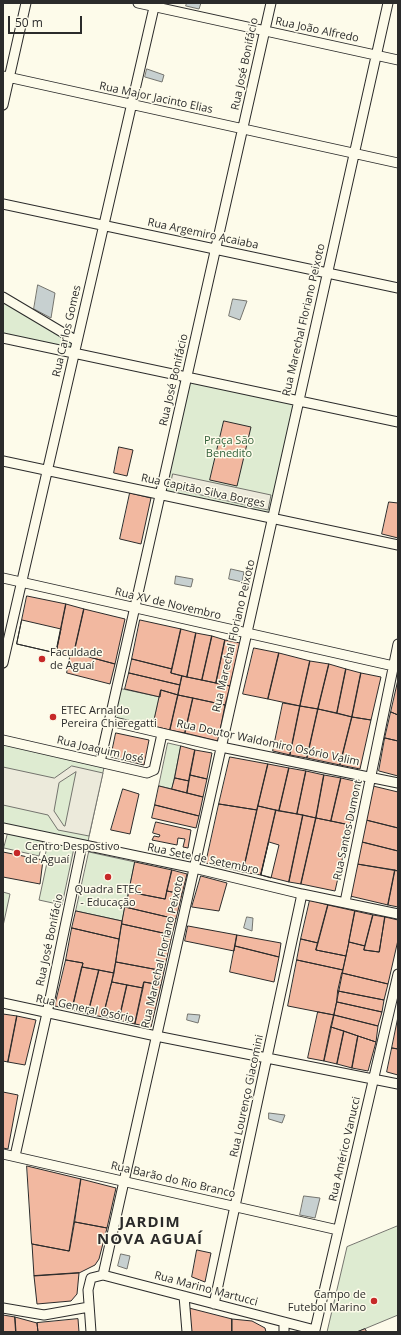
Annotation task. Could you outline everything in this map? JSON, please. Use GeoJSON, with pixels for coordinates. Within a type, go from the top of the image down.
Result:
{"type":"FeatureCollection","features":[{"type":"Feature","properties":{"kind":"street"},"geometry":{"type":"LineString","coordinates":[[3,105],[6,77],[26,3]]}},
{"type":"Feature","properties":{"kind":"street","name":"Rua João Alfredo"},"geometry":{"type":"LineString","coordinates":[[138,3],[154,5],[398,60]]}},
{"type":"Feature","properties":{"kind":"street","name":"Rua José Bonifácio"},"geometry":{"type":"LineString","coordinates":[[100,762],[271,3]]}},
{"type":"Feature","properties":{"kind":"street","name":"Rua Marechal Floriano Peixoto"},"geometry":{"type":"LineString","coordinates":[[103,1274],[388,3]]}},
{"type":"Feature","properties":{"kind":"street","name":"Rua Carlos Gomes"},"geometry":{"type":"LineString","coordinates":[[3,663],[154,5]]}},
{"type":"Feature","properties":{"kind":"street","name":"Rua Major Jacinto Elias"},"geometry":{"type":"LineString","coordinates":[[6,77],[398,164]]}},
{"type":"Feature","properties":{"kind":"street","name":"Rua Argemiro Acaiaba"},"geometry":{"type":"LineString","coordinates":[[3,204],[398,288]]}},
{"type":"Feature","properties":{"kind":"street"},"geometry":{"type":"LineString","coordinates":[[3,297],[77,341]]}},
{"type":"Feature","properties":{"kind":"street"},"geometry":{"type":"LineString","coordinates":[[3,338],[398,422]]}},
{"type":"Feature","properties":{"kind":"street","name":"Rua Capitão Silva Borges"},"geometry":{"type":"LineString","coordinates":[[3,461],[398,545]]}},
{"type":"Feature","properties":{"kind":"street","name":"Rua XV de Novembro"},"geometry":{"type":"LineString","coordinates":[[3,578],[396,667]]}},
{"type":"Feature","properties":{"kind":"street","name":"Rua Santos Dumont"},"geometry":{"type":"LineString","coordinates":[[345,902],[396,667],[398,644]]}},
{"type":"Feature","properties":{"kind":"street","name":"Rua Doutor Waldomiro Osório Valim"},"geometry":{"type":"LineString","coordinates":[[110,721],[221,747],[398,783]]}},
{"type":"Feature","properties":{"kind":"street","name":"Rua Joaquim José"},"geometry":{"type":"LineString","coordinates":[[3,740],[147,774],[154,770],[162,734]]}},
{"type":"Feature","properties":{"kind":"street","name":"Rua Sete de Setembro"},"geometry":{"type":"LineString","coordinates":[[3,828],[194,868],[302,894],[398,914]]}},
{"type":"Feature","properties":{"kind":"street","name":"Rua José Bonifácio"},"geometry":{"type":"LineString","coordinates":[[15,1156],[82,845]]}},
{"type":"Feature","properties":{"kind":"street","name":"Rua Lourenço Giacomini"},"geometry":{"type":"LineString","coordinates":[[214,1304],[302,894]]}},
{"type":"Feature","properties":{"kind":"street","name":"Rua Américo Vanucci"},"geometry":{"type":"LineString","coordinates":[[316,1331],[398,974]]}},
{"type":"Feature","properties":{"kind":"street","name":"Rua General Osório"},"geometry":{"type":"LineString","coordinates":[[3,1003],[156,1036],[398,1084]]}},
{"type":"Feature","properties":{"kind":"street","name":"Rua Barão do Rio Branco"},"geometry":{"type":"LineString","coordinates":[[3,1154],[338,1230]]}},
{"type":"Feature","properties":{"kind":"street"},"geometry":{"type":"LineString","coordinates":[[91,1332],[88,1290],[91,1278],[103,1274]]}},
{"type":"Feature","properties":{"kind":"street","name":"Rua Marino Martucci"},"geometry":{"type":"LineString","coordinates":[[103,1274],[316,1331]]}},
{"type":"Feature","properties":{"kind":"street"},"geometry":{"type":"LineString","coordinates":[[184,1296],[187,1332]]}},
{"type":"Feature","properties":{"kind":"street"},"geometry":{"type":"LineString","coordinates":[[3,1308],[44,1315],[89,1307]]}},
{"type":"Feature","properties":{"kind":"street"},"geometry":{"type":"LineString","coordinates":[[284,1322],[284,1332]]}},
{"type":"Feature","properties":{"kind":"green space"},"geometry":{"type":"Polygon","coordinates":[[[3,297],[77,341],[74,353],[3,338],[3,297]]]}},
{"type":"Feature","properties":{"kind":"green space","name":"Praça São Benedito"},"geometry":{"type":"Polygon","coordinates":[[[186,377],[298,401],[272,518],[160,494],[186,377]]]}},
{"type":"Feature","properties":{"kind":"green space"},"geometry":{"type":"Polygon","coordinates":[[[118,688],[160,697],[152,731],[110,721],[118,688]]]}},
{"type":"Feature","properties":{"kind":"green space"},"geometry":{"type":"Polygon","coordinates":[[[3,740],[105,763],[87,846],[3,828],[3,740]]]}},
{"type":"Feature","properties":{"kind":"green space"},"geometry":{"type":"Polygon","coordinates":[[[168,743],[181,746],[172,789],[159,786],[168,743]]]}},
{"type":"Feature","properties":{"kind":"green space"},"geometry":{"type":"Polygon","coordinates":[[[8,833],[43,840],[39,856],[4,848],[8,833]]]}},
{"type":"Feature","properties":{"kind":"green space"},"geometry":{"type":"Polygon","coordinates":[[[49,842],[74,848],[62,905],[39,900],[48,858],[45,857],[49,842]]]}},
{"type":"Feature","properties":{"kind":"green space","name":"Quadra ETEC - Educação"},"geometry":{"type":"Polygon","coordinates":[[[89,852],[135,862],[122,921],[76,911],[89,852]]]}},
{"type":"Feature","properties":{"kind":"green space"},"geometry":{"type":"Polygon","coordinates":[[[3,892],[10,894],[3,926],[3,892]]]}},
{"type":"Feature","properties":{"kind":"green space"},"geometry":{"type":"Polygon","coordinates":[[[398,1226],[398,1315],[357,1332],[327,1332],[347,1247],[398,1226]]]}},
{"type":"Feature","properties":{"kind":"shaded area"},"geometry":{"type":"Polygon","coordinates":[[[187,3],[201,3],[199,9],[186,6],[187,3]]]}},
{"type":"Feature","properties":{"kind":"shaded area"},"geometry":{"type":"Polygon","coordinates":[[[147,69],[164,75],[162,82],[145,77],[147,69]]]}},
{"type":"Feature","properties":{"kind":"shaded area"},"geometry":{"type":"Polygon","coordinates":[[[38,285],[55,293],[51,318],[34,309],[38,285]]]}},
{"type":"Feature","properties":{"kind":"shaded area"},"geometry":{"type":"Polygon","coordinates":[[[233,299],[247,301],[240,320],[229,316],[233,299]]]}},
{"type":"Feature","properties":{"kind":"shaded area"},"geometry":{"type":"Polygon","coordinates":[[[173,474],[271,495],[268,510],[170,488],[173,474]]]}},
{"type":"Feature","properties":{"kind":"shaded area"},"geometry":{"type":"Polygon","coordinates":[[[231,569],[244,572],[242,582],[229,579],[231,569]]]}},
{"type":"Feature","properties":{"kind":"shaded area"},"geometry":{"type":"Polygon","coordinates":[[[176,576],[193,579],[191,587],[175,584],[176,576]]]}},
{"type":"Feature","properties":{"kind":"shaded area"},"geometry":{"type":"Polygon","coordinates":[[[72,766],[103,773],[89,836],[58,830],[48,815],[3,805],[3,767],[54,778],[72,766]],[[76,772],[59,783],[54,811],[65,826],[76,772]]]}},
{"type":"Feature","properties":{"kind":"shaded area"},"geometry":{"type":"Polygon","coordinates":[[[247,917],[253,918],[252,931],[244,928],[247,917]]]}},
{"type":"Feature","properties":{"kind":"shaded area"},"geometry":{"type":"Polygon","coordinates":[[[188,1014],[200,1015],[198,1023],[187,1020],[188,1014]]]}},
{"type":"Feature","properties":{"kind":"shaded area"},"geometry":{"type":"Polygon","coordinates":[[[269,1113],[285,1115],[282,1123],[269,1119],[269,1113]]]}},
{"type":"Feature","properties":{"kind":"shaded area"},"geometry":{"type":"Polygon","coordinates":[[[304,1196],[320,1198],[315,1218],[300,1215],[304,1196]]]}},
{"type":"Feature","properties":{"kind":"shaded area"},"geometry":{"type":"Polygon","coordinates":[[[121,1254],[130,1256],[127,1269],[118,1266],[121,1254]]]}},
{"type":"Feature","properties":{"kind":"building"},"geometry":{"type":"Polygon","coordinates":[[[224,421],[251,427],[237,486],[210,480],[224,421]]]}},
{"type":"Feature","properties":{"kind":"building"},"geometry":{"type":"Polygon","coordinates":[[[119,447],[133,450],[127,476],[114,473],[119,447]]]}},
{"type":"Feature","properties":{"kind":"building"},"geometry":{"type":"Polygon","coordinates":[[[130,493],[151,498],[141,544],[120,539],[130,493]]]}},
{"type":"Feature","properties":{"kind":"building"},"geometry":{"type":"Polygon","coordinates":[[[389,502],[398,503],[398,538],[382,534],[389,502]]]}},
{"type":"Feature","properties":{"kind":"building"},"geometry":{"type":"Polygon","coordinates":[[[27,596],[66,604],[56,653],[17,644],[27,596]]]}},
{"type":"Feature","properties":{"kind":"building"},"geometry":{"type":"Polygon","coordinates":[[[66,604],[84,609],[74,653],[71,652],[70,657],[56,653],[66,604]]]}},
{"type":"Feature","properties":{"kind":"building"},"geometry":{"type":"Polygon","coordinates":[[[84,609],[125,619],[115,664],[74,653],[84,609]]]}},
{"type":"Feature","properties":{"kind":"building"},"geometry":{"type":"Polygon","coordinates":[[[22,620],[61,629],[56,653],[17,644],[22,620]]]}},
{"type":"Feature","properties":{"kind":"building"},"geometry":{"type":"Polygon","coordinates":[[[140,620],[181,629],[172,669],[132,659],[140,620]]]}},
{"type":"Feature","properties":{"kind":"building"},"geometry":{"type":"Polygon","coordinates":[[[181,629],[196,633],[187,677],[171,673],[181,629]]]}},
{"type":"Feature","properties":{"kind":"building"},"geometry":{"type":"Polygon","coordinates":[[[196,633],[212,636],[202,680],[187,677],[196,633]]]}},
{"type":"Feature","properties":{"kind":"building"},"geometry":{"type":"Polygon","coordinates":[[[212,636],[225,640],[216,683],[202,680],[212,636]]]}},
{"type":"Feature","properties":{"kind":"building"},"geometry":{"type":"Polygon","coordinates":[[[225,640],[240,643],[230,686],[216,683],[225,640]]]}},
{"type":"Feature","properties":{"kind":"building"},"geometry":{"type":"Polygon","coordinates":[[[254,648],[279,653],[268,699],[243,694],[254,648]]]}},
{"type":"Feature","properties":{"kind":"building"},"geometry":{"type":"Polygon","coordinates":[[[71,652],[115,664],[110,684],[67,673],[71,652]]]}},
{"type":"Feature","properties":{"kind":"building"},"geometry":{"type":"Polygon","coordinates":[[[279,653],[310,661],[300,706],[268,699],[279,653]]]}},
{"type":"Feature","properties":{"kind":"building"},"geometry":{"type":"Polygon","coordinates":[[[132,659],[172,669],[171,673],[182,676],[180,685],[129,673],[132,659]]]}},
{"type":"Feature","properties":{"kind":"building"},"geometry":{"type":"Polygon","coordinates":[[[310,661],[329,664],[318,709],[300,706],[310,661]]]}},
{"type":"Feature","properties":{"kind":"building"},"geometry":{"type":"Polygon","coordinates":[[[329,664],[346,669],[337,713],[318,709],[329,664]]]}},
{"type":"Feature","properties":{"kind":"building"},"geometry":{"type":"Polygon","coordinates":[[[346,669],[361,673],[352,717],[337,713],[346,669]]]}},
{"type":"Feature","properties":{"kind":"building"},"geometry":{"type":"Polygon","coordinates":[[[129,673],[180,685],[178,695],[161,690],[160,697],[125,689],[129,673]]]}},
{"type":"Feature","properties":{"kind":"building"},"geometry":{"type":"Polygon","coordinates":[[[361,673],[381,677],[371,720],[352,717],[361,673]]]}},
{"type":"Feature","properties":{"kind":"building"},"geometry":{"type":"Polygon","coordinates":[[[182,676],[230,686],[225,705],[178,695],[182,676]]]}},
{"type":"Feature","properties":{"kind":"building"},"geometry":{"type":"Polygon","coordinates":[[[398,680],[398,715],[391,712],[398,680]]]}},
{"type":"Feature","properties":{"kind":"building"},"geometry":{"type":"Polygon","coordinates":[[[161,690],[178,695],[170,730],[153,726],[161,690]]]}},
{"type":"Feature","properties":{"kind":"building"},"geometry":{"type":"Polygon","coordinates":[[[178,695],[193,698],[185,733],[170,730],[178,695]]]}},
{"type":"Feature","properties":{"kind":"building"},"geometry":{"type":"Polygon","coordinates":[[[193,698],[225,705],[218,741],[185,733],[193,698]]]}},
{"type":"Feature","properties":{"kind":"building"},"geometry":{"type":"Polygon","coordinates":[[[283,703],[300,706],[290,755],[273,751],[283,703]]]}},
{"type":"Feature","properties":{"kind":"building"},"geometry":{"type":"Polygon","coordinates":[[[300,706],[318,709],[307,758],[290,755],[300,706]]]}},
{"type":"Feature","properties":{"kind":"building"},"geometry":{"type":"Polygon","coordinates":[[[318,709],[352,717],[340,765],[307,758],[318,709]]]}},
{"type":"Feature","properties":{"kind":"building"},"geometry":{"type":"Polygon","coordinates":[[[391,712],[398,715],[398,741],[385,738],[391,712]]]}},
{"type":"Feature","properties":{"kind":"building"},"geometry":{"type":"Polygon","coordinates":[[[352,717],[371,720],[360,769],[340,765],[352,717]]]}},
{"type":"Feature","properties":{"kind":"building"},"geometry":{"type":"Polygon","coordinates":[[[116,733],[149,740],[144,765],[111,757],[116,733]]]}},
{"type":"Feature","properties":{"kind":"building"},"geometry":{"type":"Polygon","coordinates":[[[385,738],[398,741],[398,776],[379,771],[385,738]]]}},
{"type":"Feature","properties":{"kind":"building"},"geometry":{"type":"Polygon","coordinates":[[[181,746],[195,750],[189,781],[175,778],[181,746]]]}},
{"type":"Feature","properties":{"kind":"building"},"geometry":{"type":"Polygon","coordinates":[[[195,750],[212,753],[207,779],[190,775],[195,750]]]}},
{"type":"Feature","properties":{"kind":"building"},"geometry":{"type":"Polygon","coordinates":[[[230,757],[268,764],[257,810],[219,804],[230,757]]]}},
{"type":"Feature","properties":{"kind":"building"},"geometry":{"type":"Polygon","coordinates":[[[268,764],[289,768],[279,811],[258,806],[268,764]]]}},
{"type":"Feature","properties":{"kind":"building"},"geometry":{"type":"Polygon","coordinates":[[[289,768],[306,771],[297,814],[279,811],[289,768]]]}},
{"type":"Feature","properties":{"kind":"building"},"geometry":{"type":"Polygon","coordinates":[[[306,771],[324,775],[316,818],[297,814],[306,771]]]}},
{"type":"Feature","properties":{"kind":"building"},"geometry":{"type":"Polygon","coordinates":[[[190,775],[207,779],[203,797],[187,793],[190,775]]]}},
{"type":"Feature","properties":{"kind":"building"},"geometry":{"type":"Polygon","coordinates":[[[324,775],[341,778],[331,821],[316,818],[324,775]]]}},
{"type":"Feature","properties":{"kind":"building"},"geometry":{"type":"Polygon","coordinates":[[[175,778],[189,781],[187,793],[172,789],[175,778]]]}},
{"type":"Feature","properties":{"kind":"building"},"geometry":{"type":"Polygon","coordinates":[[[341,778],[359,782],[350,825],[331,821],[341,778]]]}},
{"type":"Feature","properties":{"kind":"building"},"geometry":{"type":"Polygon","coordinates":[[[159,786],[203,797],[199,816],[155,805],[159,786]]]}},
{"type":"Feature","properties":{"kind":"building"},"geometry":{"type":"Polygon","coordinates":[[[373,786],[398,792],[398,828],[366,820],[373,786]]]}},
{"type":"Feature","properties":{"kind":"building"},"geometry":{"type":"Polygon","coordinates":[[[123,789],[139,794],[130,834],[111,830],[123,789]]]}},
{"type":"Feature","properties":{"kind":"building"},"geometry":{"type":"Polygon","coordinates":[[[219,804],[257,810],[243,872],[206,863],[219,804]]]}},
{"type":"Feature","properties":{"kind":"building"},"geometry":{"type":"Polygon","coordinates":[[[155,805],[199,816],[196,828],[152,818],[155,805]]]}},
{"type":"Feature","properties":{"kind":"building"},"geometry":{"type":"Polygon","coordinates":[[[258,806],[276,810],[261,875],[243,872],[258,806]]]}},
{"type":"Feature","properties":{"kind":"building"},"geometry":{"type":"Polygon","coordinates":[[[276,810],[303,815],[289,882],[261,875],[276,810]]]}},
{"type":"Feature","properties":{"kind":"building"},"geometry":{"type":"Polygon","coordinates":[[[303,815],[316,818],[301,884],[289,882],[303,815]]]}},
{"type":"Feature","properties":{"kind":"building"},"geometry":{"type":"Polygon","coordinates":[[[316,818],[350,825],[335,891],[301,884],[316,818]]]}},
{"type":"Feature","properties":{"kind":"building"},"geometry":{"type":"Polygon","coordinates":[[[366,820],[398,828],[398,851],[362,842],[366,820]]]}},
{"type":"Feature","properties":{"kind":"building"},"geometry":{"type":"Polygon","coordinates":[[[156,822],[191,830],[188,848],[183,847],[185,839],[178,838],[177,845],[152,840],[154,836],[159,837],[160,835],[153,833],[156,822]]]}},
{"type":"Feature","properties":{"kind":"building"},"geometry":{"type":"Polygon","coordinates":[[[269,842],[279,845],[271,878],[261,875],[269,842]]]}},
{"type":"Feature","properties":{"kind":"building"},"geometry":{"type":"Polygon","coordinates":[[[362,842],[398,851],[398,871],[357,864],[362,842]]]}},
{"type":"Feature","properties":{"kind":"building"},"geometry":{"type":"Polygon","coordinates":[[[3,852],[43,860],[40,884],[3,877],[3,852]]]}},
{"type":"Feature","properties":{"kind":"building"},"geometry":{"type":"Polygon","coordinates":[[[135,862],[172,870],[165,899],[129,892],[135,862]]]}},
{"type":"Feature","properties":{"kind":"building"},"geometry":{"type":"Polygon","coordinates":[[[357,864],[395,870],[388,905],[350,896],[357,864]]]}},
{"type":"Feature","properties":{"kind":"building"},"geometry":{"type":"Polygon","coordinates":[[[172,870],[187,874],[182,894],[167,891],[172,870]]]}},
{"type":"Feature","properties":{"kind":"building"},"geometry":{"type":"Polygon","coordinates":[[[395,870],[398,871],[398,907],[388,905],[395,870]]]}},
{"type":"Feature","properties":{"kind":"building"},"geometry":{"type":"Polygon","coordinates":[[[201,876],[227,883],[219,911],[192,907],[201,876]]]}},
{"type":"Feature","properties":{"kind":"building"},"geometry":{"type":"Polygon","coordinates":[[[167,891],[182,894],[176,919],[125,907],[129,892],[165,899],[167,891]]]}},
{"type":"Feature","properties":{"kind":"building"},"geometry":{"type":"Polygon","coordinates":[[[310,900],[328,905],[318,943],[301,939],[310,900]]]}},
{"type":"Feature","properties":{"kind":"building"},"geometry":{"type":"Polygon","coordinates":[[[328,905],[355,911],[346,956],[316,950],[328,905]]]}},
{"type":"Feature","properties":{"kind":"building"},"geometry":{"type":"Polygon","coordinates":[[[125,907],[176,919],[172,935],[122,924],[125,907]]]}},
{"type":"Feature","properties":{"kind":"building"},"geometry":{"type":"Polygon","coordinates":[[[76,911],[122,921],[119,939],[72,928],[76,911]]]}},
{"type":"Feature","properties":{"kind":"building"},"geometry":{"type":"Polygon","coordinates":[[[355,911],[373,915],[365,946],[349,942],[355,911]]]}},
{"type":"Feature","properties":{"kind":"building"},"geometry":{"type":"Polygon","coordinates":[[[373,915],[385,917],[379,952],[364,950],[373,915]]]}},
{"type":"Feature","properties":{"kind":"building"},"geometry":{"type":"Polygon","coordinates":[[[385,917],[398,920],[398,940],[388,984],[342,973],[349,942],[365,946],[364,950],[379,952],[385,917]]]}},
{"type":"Feature","properties":{"kind":"building"},"geometry":{"type":"Polygon","coordinates":[[[122,924],[172,935],[164,971],[116,962],[122,924]]]}},
{"type":"Feature","properties":{"kind":"building"},"geometry":{"type":"Polygon","coordinates":[[[188,926],[237,935],[234,951],[185,941],[188,926]]]}},
{"type":"Feature","properties":{"kind":"building"},"geometry":{"type":"Polygon","coordinates":[[[72,928],[119,939],[114,973],[82,967],[83,963],[66,960],[72,928]]]}},
{"type":"Feature","properties":{"kind":"building"},"geometry":{"type":"Polygon","coordinates":[[[237,935],[281,943],[279,957],[235,946],[237,935]]]}},
{"type":"Feature","properties":{"kind":"building"},"geometry":{"type":"Polygon","coordinates":[[[301,939],[318,943],[316,950],[346,956],[343,970],[297,960],[301,939]]]}},
{"type":"Feature","properties":{"kind":"building"},"geometry":{"type":"Polygon","coordinates":[[[235,946],[279,957],[274,982],[230,972],[235,946]]]}},
{"type":"Feature","properties":{"kind":"building"},"geometry":{"type":"Polygon","coordinates":[[[66,960],[83,963],[72,1010],[55,1006],[66,960]]]}},
{"type":"Feature","properties":{"kind":"building"},"geometry":{"type":"Polygon","coordinates":[[[297,960],[343,970],[334,1015],[288,1006],[297,960]]]}},
{"type":"Feature","properties":{"kind":"building"},"geometry":{"type":"Polygon","coordinates":[[[116,962],[164,971],[161,985],[144,982],[143,988],[112,982],[116,962]]]}},
{"type":"Feature","properties":{"kind":"building"},"geometry":{"type":"Polygon","coordinates":[[[82,967],[99,970],[88,1014],[72,1010],[82,967]]]}},
{"type":"Feature","properties":{"kind":"building"},"geometry":{"type":"Polygon","coordinates":[[[99,970],[114,973],[103,1017],[88,1014],[99,970]]]}},
{"type":"Feature","properties":{"kind":"building"},"geometry":{"type":"Polygon","coordinates":[[[342,973],[388,984],[384,1000],[338,991],[342,973]]]}},
{"type":"Feature","properties":{"kind":"building"},"geometry":{"type":"Polygon","coordinates":[[[112,982],[127,985],[119,1020],[103,1017],[112,982]]]}},
{"type":"Feature","properties":{"kind":"building"},"geometry":{"type":"Polygon","coordinates":[[[144,982],[161,985],[151,1027],[135,1024],[144,982]]]}},
{"type":"Feature","properties":{"kind":"building"},"geometry":{"type":"Polygon","coordinates":[[[127,985],[143,988],[135,1024],[119,1020],[127,985]]]}},
{"type":"Feature","properties":{"kind":"building"},"geometry":{"type":"Polygon","coordinates":[[[338,991],[384,1000],[382,1012],[337,1002],[338,991]]]}},
{"type":"Feature","properties":{"kind":"building"},"geometry":{"type":"Polygon","coordinates":[[[337,1002],[382,1012],[378,1026],[334,1015],[337,1002]]]}},
{"type":"Feature","properties":{"kind":"building"},"geometry":{"type":"Polygon","coordinates":[[[318,1012],[334,1015],[324,1061],[308,1058],[318,1012]]]}},
{"type":"Feature","properties":{"kind":"building"},"geometry":{"type":"Polygon","coordinates":[[[3,1014],[17,1016],[8,1062],[3,1061],[3,1014]]]}},
{"type":"Feature","properties":{"kind":"building"},"geometry":{"type":"Polygon","coordinates":[[[334,1015],[378,1026],[376,1042],[331,1027],[334,1015]]]}},
{"type":"Feature","properties":{"kind":"building"},"geometry":{"type":"Polygon","coordinates":[[[17,1016],[36,1020],[25,1065],[8,1062],[17,1016]]]}},
{"type":"Feature","properties":{"kind":"building"},"geometry":{"type":"Polygon","coordinates":[[[398,1017],[398,1049],[392,1048],[398,1017]]]}},
{"type":"Feature","properties":{"kind":"building"},"geometry":{"type":"Polygon","coordinates":[[[331,1027],[344,1031],[337,1064],[324,1061],[331,1027]]]}},
{"type":"Feature","properties":{"kind":"building"},"geometry":{"type":"Polygon","coordinates":[[[344,1031],[358,1036],[352,1068],[337,1064],[344,1031]]]}},
{"type":"Feature","properties":{"kind":"building"},"geometry":{"type":"Polygon","coordinates":[[[358,1036],[376,1042],[368,1071],[352,1068],[358,1036]]]}},
{"type":"Feature","properties":{"kind":"building"},"geometry":{"type":"Polygon","coordinates":[[[392,1048],[398,1049],[398,1075],[387,1072],[392,1048]]]}},
{"type":"Feature","properties":{"kind":"building"},"geometry":{"type":"Polygon","coordinates":[[[3,1092],[18,1095],[8,1149],[3,1148],[3,1092]]]}},
{"type":"Feature","properties":{"kind":"building"},"geometry":{"type":"Polygon","coordinates":[[[27,1166],[81,1179],[69,1251],[32,1244],[27,1166]]]}},
{"type":"Feature","properties":{"kind":"building"},"geometry":{"type":"Polygon","coordinates":[[[81,1179],[116,1188],[107,1228],[75,1222],[81,1179]]]}},
{"type":"Feature","properties":{"kind":"building"},"geometry":{"type":"Polygon","coordinates":[[[75,1222],[107,1228],[99,1259],[95,1265],[79,1273],[34,1276],[32,1244],[69,1251],[75,1222]]]}},
{"type":"Feature","properties":{"kind":"building"},"geometry":{"type":"Polygon","coordinates":[[[197,1250],[211,1253],[205,1282],[192,1277],[197,1250]]]}},
{"type":"Feature","properties":{"kind":"building"},"geometry":{"type":"Polygon","coordinates":[[[79,1273],[77,1294],[71,1301],[37,1304],[34,1276],[79,1273]]]}},
{"type":"Feature","properties":{"kind":"building"},"geometry":{"type":"Polygon","coordinates":[[[189,1308],[232,1319],[232,1332],[192,1332],[189,1308]]]}},
{"type":"Feature","properties":{"kind":"building"},"geometry":{"type":"Polygon","coordinates":[[[3,1315],[15,1317],[16,1332],[3,1332],[3,1315]]]}},
{"type":"Feature","properties":{"kind":"building"},"geometry":{"type":"Polygon","coordinates":[[[15,1317],[37,1323],[38,1332],[16,1332],[15,1317]]]}},
{"type":"Feature","properties":{"kind":"building"},"geometry":{"type":"Polygon","coordinates":[[[78,1319],[79,1332],[38,1332],[37,1323],[78,1319]]]}},
{"type":"Feature","properties":{"kind":"building"},"geometry":{"type":"Polygon","coordinates":[[[232,1319],[252,1321],[265,1328],[266,1332],[232,1332],[232,1319]]]}},
{"type":"Feature","properties":{"kind":"building"},"geometry":{"type":"Polygon","coordinates":[[[365,1329],[367,1332],[357,1332],[365,1329]]]}},
{"type":"Feature","properties":{"kind":"place","name":"Faculdade de Aguaí"},"geometry":{"type":"Point","coordinates":[42,659]}},
{"type":"Feature","properties":{"kind":"place","name":"ETEC Arnaldo Pereira Chieregatti"},"geometry":{"type":"Point","coordinates":[53,717]}},
{"type":"Feature","properties":{"kind":"place","name":"Centro Despostivo de Aguaí"},"geometry":{"type":"Point","coordinates":[17,853]}},
{"type":"Feature","properties":{"kind":"place","name":"Quadra ETEC - Educação"},"geometry":{"type":"Point","coordinates":[108,877]}},
{"type":"Feature","properties":{"kind":"place","name":"Campo de Futebol Marino"},"geometry":{"type":"Point","coordinates":[374,1301]}},
{"type":"Feature","properties":{"kind":"district","name":"JARDIM NOVA AGUAÍ"},"geometry":{"type":"Point","coordinates":[150,1232]}}]}
